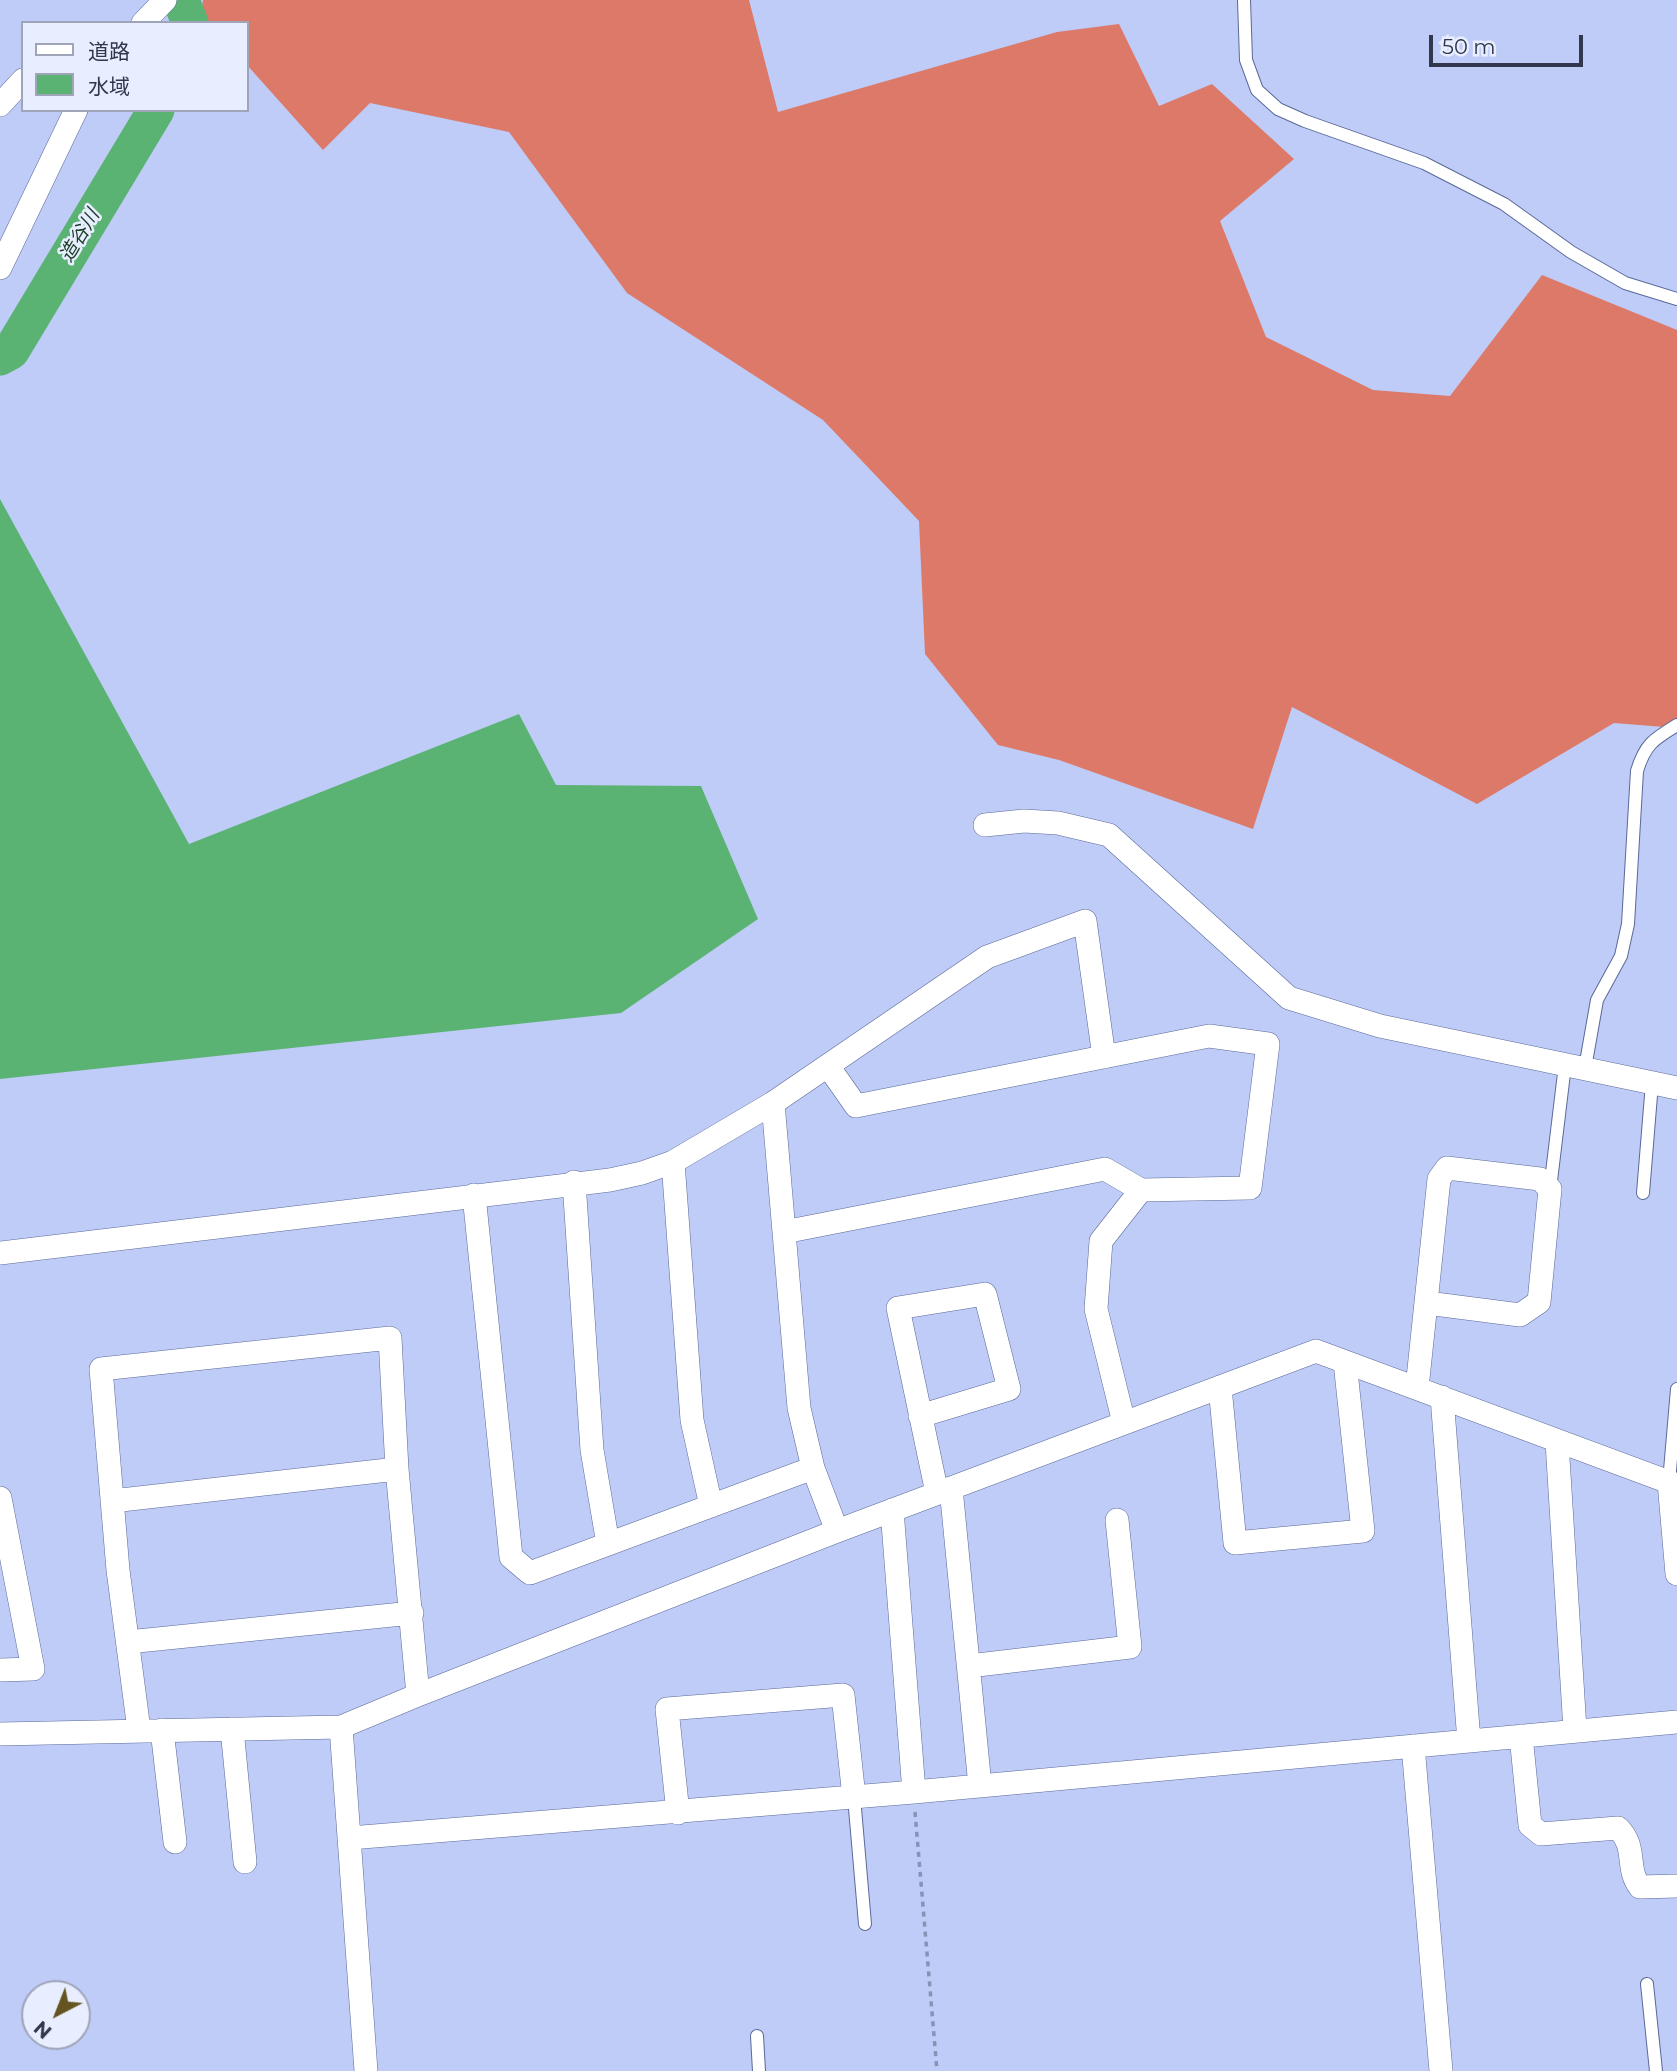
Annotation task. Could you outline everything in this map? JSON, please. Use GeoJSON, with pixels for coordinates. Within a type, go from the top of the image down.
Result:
{"type":"FeatureCollection","features":[{"type":"Feature","properties":{"kind":"street"},"geometry":{"type":"LineString","coordinates":[[145,21],[165,0]]}},
{"type":"Feature","properties":{"kind":"street"},"geometry":{"type":"LineString","coordinates":[[0,105],[21,82]]}},
{"type":"Feature","properties":{"kind":"street"},"geometry":{"type":"LineString","coordinates":[[0,268],[75,112]]}},
{"type":"Feature","properties":{"kind":"street"},"geometry":{"type":"LineString","coordinates":[[985,825],[1024,821],[1058,823],[1109,835],[1289,998],[1380,1026],[1677,1088]]}},
{"type":"Feature","properties":{"kind":"street"},"geometry":{"type":"LineString","coordinates":[[0,1253],[574,1182],[610,1180],[642,1173],[673,1162],[773,1103],[987,957],[1085,921],[1104,1057]]}},
{"type":"Feature","properties":{"kind":"street"},"geometry":{"type":"LineString","coordinates":[[784,1232],[1105,1169],[1141,1190],[1250,1188],[1268,1044],[1209,1037],[856,1106],[828,1066]]}},
{"type":"Feature","properties":{"kind":"street"},"geometry":{"type":"LineString","coordinates":[[773,1103],[799,1408],[813,1468],[837,1531]]}},
{"type":"Feature","properties":{"kind":"street"},"geometry":{"type":"LineString","coordinates":[[673,1162],[692,1420],[711,1506]]}},
{"type":"Feature","properties":{"kind":"street"},"geometry":{"type":"LineString","coordinates":[[1417,1388],[1439,1179],[1447,1168],[1540,1180],[1550,1189],[1539,1302],[1520,1315],[1427,1303]]}},
{"type":"Feature","properties":{"kind":"street"},"geometry":{"type":"LineString","coordinates":[[574,1182],[592,1450],[608,1544]]}},
{"type":"Feature","properties":{"kind":"street"},"geometry":{"type":"LineString","coordinates":[[1124,1423],[1096,1309],[1101,1241],[1141,1190]]}},
{"type":"Feature","properties":{"kind":"street"},"geometry":{"type":"LineString","coordinates":[[474,1195],[512,1557],[530,1573],[813,1468]]}},
{"type":"Feature","properties":{"kind":"street"},"geometry":{"type":"LineString","coordinates":[[920,1416],[1009,1388],[985,1294],[898,1308],[920,1416],[944,1490],[969,1666],[980,1786]]}},
{"type":"Feature","properties":{"kind":"street"},"geometry":{"type":"LineString","coordinates":[[175,1842],[151,1730],[128,1642],[118,1570],[101,1368],[390,1338],[397,1469],[418,1695]]}},
{"type":"Feature","properties":{"kind":"street"},"geometry":{"type":"LineString","coordinates":[[0,1734],[341,1727],[837,1531],[1316,1351],[1673,1484],[1677,1574]]}},
{"type":"Feature","properties":{"kind":"street"},"geometry":{"type":"LineString","coordinates":[[1220,1387],[1235,1543],[1363,1531],[1346,1362]]}},
{"type":"Feature","properties":{"kind":"street"},"geometry":{"type":"LineString","coordinates":[[1442,1397],[1469,1741]]}},
{"type":"Feature","properties":{"kind":"street"},"geometry":{"type":"LineString","coordinates":[[1557,1442],[1575,1730]]}},
{"type":"Feature","properties":{"kind":"street"},"geometry":{"type":"LineString","coordinates":[[112,1501],[397,1469]]}},
{"type":"Feature","properties":{"kind":"street"},"geometry":{"type":"LineString","coordinates":[[0,1498],[33,1669],[0,1670]]}},
{"type":"Feature","properties":{"kind":"street"},"geometry":{"type":"LineString","coordinates":[[892,1510],[914,1792]]}},
{"type":"Feature","properties":{"kind":"street"},"geometry":{"type":"LineString","coordinates":[[969,1666],[1130,1647],[1117,1520]]}},
{"type":"Feature","properties":{"kind":"street"},"geometry":{"type":"LineString","coordinates":[[128,1642],[412,1613]]}},
{"type":"Feature","properties":{"kind":"street"},"geometry":{"type":"LineString","coordinates":[[678,1813],[667,1709],[843,1695],[854,1797]]}},
{"type":"Feature","properties":{"kind":"street"},"geometry":{"type":"LineString","coordinates":[[350,1838],[678,1813],[1677,1722]]}},
{"type":"Feature","properties":{"kind":"street"},"geometry":{"type":"LineString","coordinates":[[341,1727],[366,2071]]}},
{"type":"Feature","properties":{"kind":"street"},"geometry":{"type":"LineString","coordinates":[[232,1729],[245,1862]]}},
{"type":"Feature","properties":{"kind":"street"},"geometry":{"type":"LineString","coordinates":[[1521,1735],[1530,1825],[1541,1833],[1618,1828],[1628,1838],[1634,1880],[1640,1887],[1677,1886]]}},
{"type":"Feature","properties":{"kind":"street"},"geometry":{"type":"LineString","coordinates":[[1413,1746],[1441,2071]]}},
{"type":"Feature","properties":{"kind":"lane"},"geometry":{"type":"LineString","coordinates":[[1244,0],[1246,60],[1257,90],[1278,109],[1424,163],[1504,204],[1571,252],[1625,283],[1677,299]]}},
{"type":"Feature","properties":{"kind":"lane"},"geometry":{"type":"LineString","coordinates":[[1550,1189],[1575,1067],[1597,1000],[1621,956],[1628,924],[1637,771],[1642,753],[1651,741],[1677,725]]}},
{"type":"Feature","properties":{"kind":"lane"},"geometry":{"type":"LineString","coordinates":[[1643,1193],[1652,1083]]}},
{"type":"Feature","properties":{"kind":"lane"},"geometry":{"type":"LineString","coordinates":[[1673,1484],[1677,1390]]}},
{"type":"Feature","properties":{"kind":"lane"},"geometry":{"type":"LineString","coordinates":[[854,1797],[865,1924]]}},
{"type":"Feature","properties":{"kind":"lane"},"geometry":{"type":"LineString","coordinates":[[1647,1984],[1656,2071]]}},
{"type":"Feature","properties":{"kind":"lane"},"geometry":{"type":"LineString","coordinates":[[757,2036],[759,2071]]}},
{"type":"Feature","properties":{"kind":"path"},"geometry":{"type":"LineString","coordinates":[[914,1792],[937,2071]]}},
{"type":"Feature","properties":{"kind":"shaded area"},"geometry":{"type":"Polygon","coordinates":[[[203,0],[749,0],[778,112],[1057,32],[1119,24],[1159,106],[1212,84],[1294,159],[1220,221],[1266,337],[1373,390],[1450,396],[1542,275],[1677,330],[1677,728],[1614,723],[1477,804],[1292,707],[1253,829],[1059,760],[998,745],[925,654],[919,521],[823,420],[627,293],[509,132],[370,103],[323,150],[248,66],[248,21],[206,21],[201,14],[203,0]]]}},
{"type":"Feature","properties":{"kind":"water"},"geometry":{"type":"Polygon","coordinates":[[[0,499],[189,844],[519,714],[556,785],[701,786],[758,919],[621,1013],[0,1079],[0,499]]]}},
{"type":"Feature","properties":{"kind":"waterway","name":"造谷川"},"geometry":{"type":"LineString","coordinates":[[181,0],[189,21]]}},
{"type":"Feature","properties":{"kind":"waterway","name":"造谷川"},"geometry":{"type":"LineString","coordinates":[[0,357],[11,351],[155,112]]}}]}
